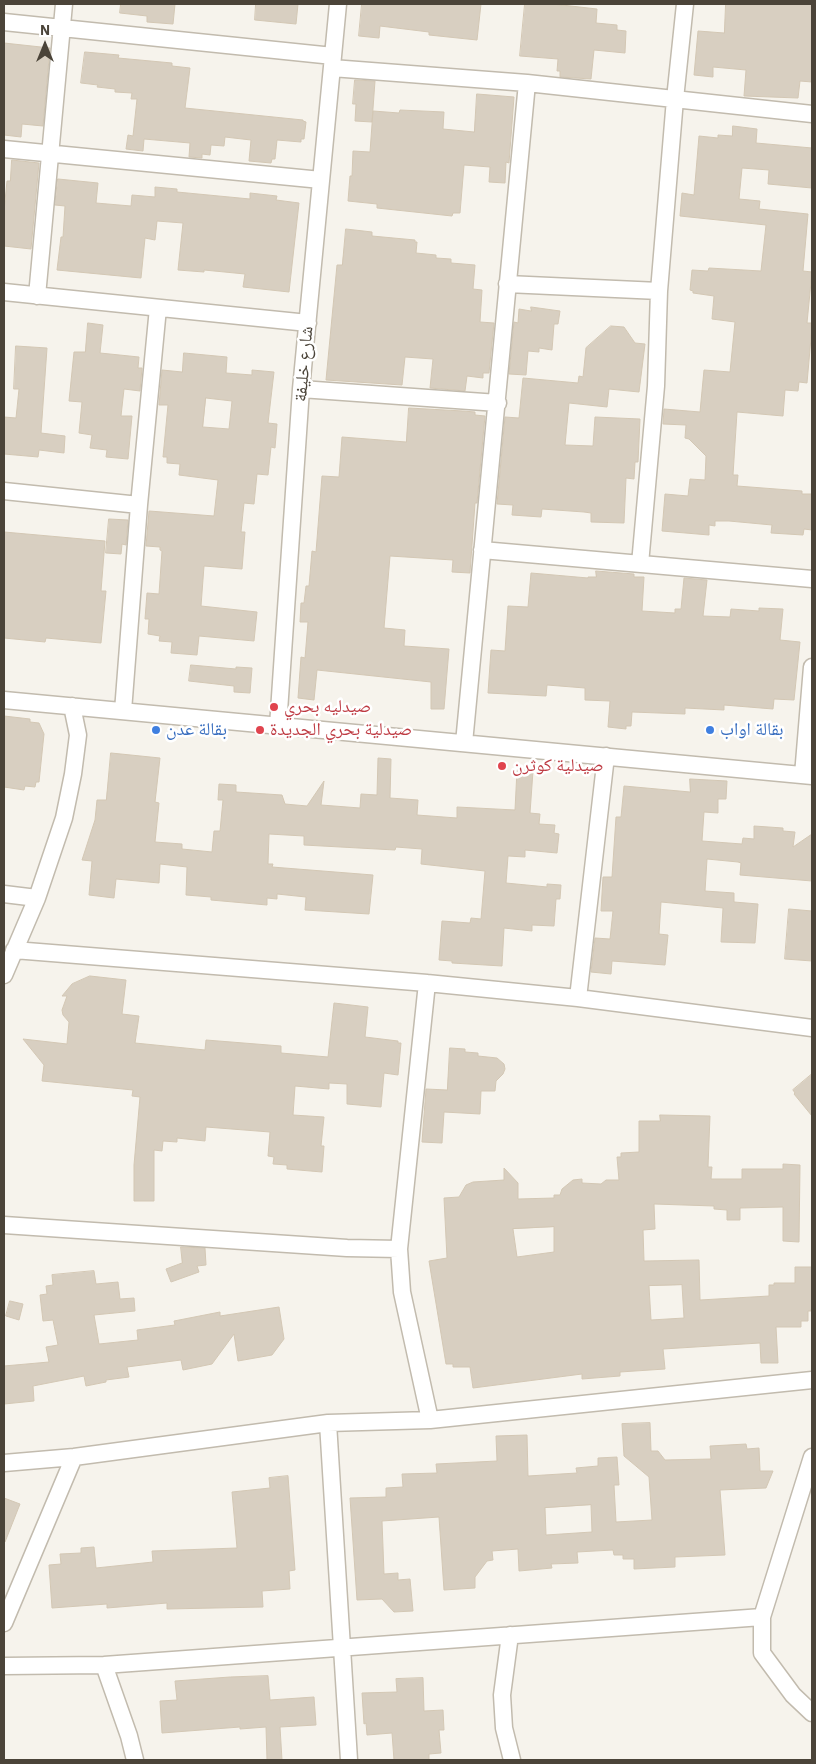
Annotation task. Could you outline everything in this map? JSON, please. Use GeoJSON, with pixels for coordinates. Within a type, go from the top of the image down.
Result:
{"type":"FeatureCollection","features":[{"type":"Feature","properties":{"kind":"street"},"geometry":{"type":"LineString","coordinates":[[37,296],[64,4]]}},
{"type":"Feature","properties":{"kind":"street","name":"شارع خليفة"},"geometry":{"type":"LineString","coordinates":[[278,726],[301,389],[338,4]]}},
{"type":"Feature","properties":{"kind":"street"},"geometry":{"type":"LineString","coordinates":[[640,564],[656,386],[659,291],[685,4]]}},
{"type":"Feature","properties":{"kind":"street"},"geometry":{"type":"LineString","coordinates":[[4,22],[332,62],[812,114]]}},
{"type":"Feature","properties":{"kind":"street"},"geometry":{"type":"LineString","coordinates":[[464,743],[498,403],[507,284],[527,83]]}},
{"type":"Feature","properties":{"kind":"street"},"geometry":{"type":"LineString","coordinates":[[4,148],[321,180]]}},
{"type":"Feature","properties":{"kind":"street"},"geometry":{"type":"LineString","coordinates":[[507,284],[659,291]]}},
{"type":"Feature","properties":{"kind":"street"},"geometry":{"type":"LineString","coordinates":[[4,292],[308,323]]}},
{"type":"Feature","properties":{"kind":"street"},"geometry":{"type":"LineString","coordinates":[[123,711],[139,505],[158,308]]}},
{"type":"Feature","properties":{"kind":"street"},"geometry":{"type":"LineString","coordinates":[[301,389],[498,403]]}},
{"type":"Feature","properties":{"kind":"street"},"geometry":{"type":"LineString","coordinates":[[4,491],[139,505]]}},
{"type":"Feature","properties":{"kind":"street"},"geometry":{"type":"LineString","coordinates":[[482,550],[812,579]]}},
{"type":"Feature","properties":{"kind":"street"},"geometry":{"type":"LineString","coordinates":[[4,700],[807,775],[812,667]]}},
{"type":"Feature","properties":{"kind":"street"},"geometry":{"type":"LineString","coordinates":[[4,975],[37,898],[64,818],[73,774],[78,735],[72,706]]}},
{"type":"Feature","properties":{"kind":"street"},"geometry":{"type":"LineString","coordinates":[[578,998],[606,756]]}},
{"type":"Feature","properties":{"kind":"street"},"geometry":{"type":"LineString","coordinates":[[4,894],[37,898]]}},
{"type":"Feature","properties":{"kind":"street"},"geometry":{"type":"LineString","coordinates":[[14,950],[427,983],[578,998],[812,1028]]}},
{"type":"Feature","properties":{"kind":"street"},"geometry":{"type":"LineString","coordinates":[[427,983],[399,1249],[402,1292],[430,1420]]}},
{"type":"Feature","properties":{"kind":"street"},"geometry":{"type":"LineString","coordinates":[[4,1225],[347,1248],[399,1249]]}},
{"type":"Feature","properties":{"kind":"street"},"geometry":{"type":"LineString","coordinates":[[4,1463],[74,1457],[328,1423],[430,1420],[812,1380]]}},
{"type":"Feature","properties":{"kind":"street"},"geometry":{"type":"LineString","coordinates":[[328,1423],[349,1760]]}},
{"type":"Feature","properties":{"kind":"street"},"geometry":{"type":"LineString","coordinates":[[4,1623],[74,1457]]}},
{"type":"Feature","properties":{"kind":"street"},"geometry":{"type":"LineString","coordinates":[[812,1457],[762,1617],[762,1653],[793,1696],[812,1713]]}},
{"type":"Feature","properties":{"kind":"street"},"geometry":{"type":"LineString","coordinates":[[4,1666],[104,1665],[762,1617]]}},
{"type":"Feature","properties":{"kind":"street"},"geometry":{"type":"LineString","coordinates":[[510,1635],[502,1695],[504,1728],[512,1760]]}},
{"type":"Feature","properties":{"kind":"street"},"geometry":{"type":"LineString","coordinates":[[104,1665],[129,1736],[135,1760]]}},
{"type":"Feature","properties":{"kind":"building"},"geometry":{"type":"Polygon","coordinates":[[[121,4],[175,4],[173,24],[147,22],[147,16],[120,13],[121,4]]]}},
{"type":"Feature","properties":{"kind":"building"},"geometry":{"type":"Polygon","coordinates":[[[256,4],[298,4],[296,24],[255,20],[256,4]]]}},
{"type":"Feature","properties":{"kind":"building"},"geometry":{"type":"Polygon","coordinates":[[[362,4],[481,4],[477,40],[429,35],[429,32],[380,26],[379,38],[359,36],[362,4]]]}},
{"type":"Feature","properties":{"kind":"building"},"geometry":{"type":"Polygon","coordinates":[[[525,4],[553,4],[597,9],[596,23],[617,25],[617,30],[626,31],[625,53],[594,50],[591,79],[560,77],[560,71],[557,71],[558,59],[520,56],[525,4]]]}},
{"type":"Feature","properties":{"kind":"building"},"geometry":{"type":"Polygon","coordinates":[[[726,4],[812,4],[812,82],[800,81],[798,98],[744,96],[746,70],[713,67],[713,77],[694,75],[698,31],[724,33],[726,4]]]}},
{"type":"Feature","properties":{"kind":"building"},"geometry":{"type":"Polygon","coordinates":[[[4,43],[50,48],[43,126],[22,124],[21,137],[4,135],[4,43]]]}},
{"type":"Feature","properties":{"kind":"building"},"geometry":{"type":"Polygon","coordinates":[[[85,52],[119,55],[118,58],[172,63],[172,66],[190,68],[185,108],[303,120],[306,122],[304,139],[301,139],[301,142],[277,140],[275,159],[272,159],[271,163],[249,161],[251,140],[225,137],[224,146],[211,145],[210,155],[202,154],[202,158],[189,157],[190,143],[144,139],[143,151],[126,149],[128,135],[133,136],[137,99],[131,99],[132,93],[115,92],[115,89],[81,83],[85,52]]]}},
{"type":"Feature","properties":{"kind":"building"},"geometry":{"type":"Polygon","coordinates":[[[355,80],[375,81],[372,122],[355,121],[356,104],[353,104],[355,80]]]}},
{"type":"Feature","properties":{"kind":"building"},"geometry":{"type":"Polygon","coordinates":[[[477,94],[514,97],[509,163],[506,162],[505,183],[489,182],[490,167],[464,165],[460,213],[453,213],[452,216],[377,208],[377,204],[348,201],[353,151],[370,152],[373,111],[399,113],[400,110],[444,112],[443,129],[474,132],[477,94]]]}},
{"type":"Feature","properties":{"kind":"building"},"geometry":{"type":"Polygon","coordinates":[[[733,126],[757,129],[756,143],[812,148],[812,188],[768,184],[769,170],[742,168],[739,199],[760,201],[759,209],[808,214],[803,271],[812,272],[807,323],[812,323],[812,327],[807,383],[799,382],[798,391],[785,390],[783,416],[737,412],[733,475],[738,475],[737,486],[802,491],[802,494],[812,494],[812,530],[804,529],[803,535],[771,533],[772,525],[729,521],[715,521],[715,526],[709,525],[709,535],[662,531],[665,494],[688,496],[690,479],[705,480],[706,456],[689,439],[685,438],[686,425],[663,424],[664,409],[700,412],[704,370],[730,372],[735,322],[712,319],[714,296],[693,293],[690,290],[692,270],[708,271],[709,268],[761,271],[766,225],[680,216],[682,193],[694,195],[699,136],[718,138],[718,135],[732,136],[733,126]]]}},
{"type":"Feature","properties":{"kind":"building"},"geometry":{"type":"Polygon","coordinates":[[[12,160],[39,163],[31,249],[4,246],[4,211],[7,181],[10,181],[12,160]]]}},
{"type":"Feature","properties":{"kind":"building"},"geometry":{"type":"Polygon","coordinates":[[[58,179],[98,183],[96,203],[131,206],[132,195],[155,197],[155,187],[177,189],[177,192],[250,199],[250,193],[277,196],[276,200],[299,203],[289,292],[243,287],[245,274],[204,270],[204,272],[178,270],[183,223],[157,221],[155,240],[145,238],[141,278],[57,270],[61,237],[63,237],[65,206],[55,205],[58,179]]]}},
{"type":"Feature","properties":{"kind":"building"},"geometry":{"type":"Polygon","coordinates":[[[346,229],[372,232],[372,236],[415,240],[417,242],[416,253],[436,255],[436,258],[451,259],[451,263],[475,265],[473,289],[482,290],[480,322],[494,323],[489,373],[483,373],[483,378],[467,376],[465,391],[430,388],[433,359],[405,357],[402,385],[326,380],[337,265],[342,265],[346,229]]]}},
{"type":"Feature","properties":{"kind":"building"},"geometry":{"type":"Polygon","coordinates":[[[531,307],[560,311],[558,324],[554,324],[552,350],[539,348],[539,352],[528,351],[526,375],[509,374],[514,322],[518,323],[519,309],[531,311],[531,307]]]}},
{"type":"Feature","properties":{"kind":"building"},"geometry":{"type":"Polygon","coordinates":[[[88,323],[103,325],[100,353],[139,357],[138,368],[142,368],[140,391],[124,389],[121,416],[132,416],[128,459],[106,457],[107,450],[90,448],[92,435],[79,433],[82,402],[69,401],[74,352],[85,352],[88,323]]]}},
{"type":"Feature","properties":{"kind":"building"},"geometry":{"type":"Polygon","coordinates":[[[611,326],[624,327],[635,343],[645,344],[639,392],[609,389],[607,407],[569,403],[565,445],[593,446],[595,417],[640,419],[638,462],[635,462],[634,479],[626,478],[624,523],[591,522],[591,513],[542,509],[541,517],[512,515],[513,505],[497,504],[505,417],[519,418],[523,378],[578,383],[579,376],[583,377],[586,348],[611,326]]]}},
{"type":"Feature","properties":{"kind":"building"},"geometry":{"type":"Polygon","coordinates":[[[16,346],[47,348],[41,433],[65,436],[64,453],[39,450],[38,457],[4,454],[4,417],[16,418],[19,389],[14,389],[16,346]]]}},
{"type":"Feature","properties":{"kind":"building"},"geometry":{"type":"Polygon","coordinates":[[[184,353],[227,357],[226,373],[252,375],[252,370],[274,372],[268,423],[277,424],[275,448],[271,447],[268,475],[257,474],[254,504],[244,503],[241,532],[245,532],[242,569],[204,566],[201,606],[257,612],[254,641],[199,636],[197,655],[171,653],[172,642],[159,641],[160,636],[148,634],[149,619],[145,619],[147,593],[159,594],[162,551],[160,547],[146,546],[149,511],[214,516],[218,480],[179,475],[180,464],[167,463],[167,457],[163,457],[168,405],[159,405],[162,370],[182,372],[184,353]],[[206,398],[203,427],[229,429],[232,401],[206,398]]]}},
{"type":"Feature","properties":{"kind":"building"},"geometry":{"type":"Polygon","coordinates":[[[409,408],[475,412],[475,415],[485,416],[477,503],[475,503],[470,573],[452,572],[453,560],[390,556],[384,628],[405,630],[404,646],[449,649],[444,709],[431,709],[431,682],[317,670],[314,700],[298,698],[301,657],[305,658],[308,622],[300,622],[301,603],[304,603],[306,586],[309,586],[312,551],[316,552],[322,476],[339,477],[342,437],[406,442],[409,408]]]}},
{"type":"Feature","properties":{"kind":"building"},"geometry":{"type":"Polygon","coordinates":[[[109,519],[128,520],[126,545],[122,544],[121,554],[106,553],[109,519]]]}},
{"type":"Feature","properties":{"kind":"building"},"geometry":{"type":"Polygon","coordinates":[[[4,532],[105,541],[101,591],[106,591],[101,643],[46,638],[45,642],[4,638],[4,532]]]}},
{"type":"Feature","properties":{"kind":"building"},"geometry":{"type":"Polygon","coordinates":[[[596,571],[634,574],[634,577],[644,577],[642,611],[675,613],[675,609],[681,609],[684,578],[707,580],[703,616],[730,617],[731,609],[759,611],[759,608],[783,609],[780,640],[800,642],[794,700],[774,699],[773,709],[724,705],[724,710],[685,708],[685,714],[632,712],[631,726],[626,726],[626,729],[608,727],[610,701],[585,700],[585,688],[547,685],[546,696],[488,693],[491,650],[505,651],[508,606],[528,607],[531,573],[588,578],[596,577],[596,571]]]}},
{"type":"Feature","properties":{"kind":"building"},"geometry":{"type":"Polygon","coordinates":[[[191,665],[236,669],[236,667],[252,668],[250,693],[234,692],[234,686],[189,681],[191,665]]]}},
{"type":"Feature","properties":{"kind":"building"},"geometry":{"type":"Polygon","coordinates":[[[4,716],[30,719],[30,722],[39,723],[44,734],[39,782],[36,782],[35,787],[25,786],[24,790],[4,787],[4,716]]]}},
{"type":"Feature","properties":{"kind":"building"},"geometry":{"type":"Polygon","coordinates":[[[111,753],[160,758],[155,802],[159,803],[155,842],[182,844],[182,849],[212,852],[214,831],[220,831],[223,800],[218,800],[219,784],[236,785],[236,792],[282,795],[285,804],[307,806],[324,781],[321,805],[360,808],[361,794],[377,795],[378,758],[391,759],[390,798],[418,800],[417,815],[457,818],[457,807],[515,810],[517,770],[533,771],[530,813],[540,814],[539,824],[555,825],[554,833],[559,834],[557,853],[525,850],[525,857],[508,856],[506,883],[547,887],[547,884],[561,885],[560,899],[556,899],[554,926],[532,925],[532,931],[504,928],[502,966],[452,963],[452,961],[439,960],[442,921],[470,923],[471,918],[481,919],[485,871],[421,864],[422,849],[396,847],[395,850],[304,845],[304,836],[269,834],[268,864],[273,864],[272,867],[373,875],[369,914],[305,910],[306,897],[277,894],[277,899],[267,898],[267,905],[211,900],[211,897],[186,895],[187,867],[160,864],[159,883],[116,879],[114,898],[89,895],[92,861],[82,860],[95,820],[97,800],[106,800],[111,753]]]}},
{"type":"Feature","properties":{"kind":"building"},"geometry":{"type":"Polygon","coordinates":[[[690,779],[727,781],[726,799],[718,799],[718,813],[704,812],[702,841],[742,844],[743,838],[754,839],[754,826],[783,828],[783,831],[795,832],[793,847],[812,834],[812,881],[740,875],[741,863],[707,859],[705,891],[734,893],[734,902],[758,904],[755,943],[721,942],[723,908],[661,902],[659,934],[668,935],[665,965],[612,961],[611,974],[591,972],[595,938],[610,939],[613,911],[601,911],[603,877],[612,877],[616,817],[621,817],[624,786],[690,792],[690,779]]]}},
{"type":"Feature","properties":{"kind":"building"},"geometry":{"type":"Polygon","coordinates":[[[789,909],[812,911],[812,961],[785,959],[789,909]]]}},
{"type":"Feature","properties":{"kind":"building"},"geometry":{"type":"Polygon","coordinates":[[[90,976],[126,980],[122,1014],[139,1016],[135,1043],[205,1050],[206,1040],[281,1046],[281,1053],[328,1057],[334,1003],[368,1007],[365,1037],[401,1043],[398,1075],[384,1073],[381,1107],[347,1104],[347,1084],[329,1083],[329,1089],[295,1086],[293,1115],[324,1117],[321,1146],[324,1146],[322,1172],[287,1169],[287,1165],[273,1164],[274,1157],[268,1156],[270,1132],[206,1127],[205,1141],[177,1138],[177,1142],[163,1141],[162,1151],[154,1150],[154,1201],[134,1201],[134,1165],[140,1097],[132,1096],[133,1090],[42,1081],[44,1065],[23,1039],[67,1044],[69,1022],[63,1015],[62,1010],[67,996],[62,996],[72,984],[90,976]]]}},
{"type":"Feature","properties":{"kind":"building"},"geometry":{"type":"Polygon","coordinates":[[[450,1048],[465,1049],[465,1052],[478,1053],[478,1056],[497,1058],[504,1064],[505,1069],[496,1081],[495,1091],[481,1091],[480,1114],[444,1112],[442,1143],[422,1142],[426,1089],[447,1090],[450,1048]]]}},
{"type":"Feature","properties":{"kind":"building"},"geometry":{"type":"Polygon","coordinates":[[[812,1074],[812,1116],[794,1094],[793,1090],[812,1074]]]}},
{"type":"Feature","properties":{"kind":"building"},"geometry":{"type":"Polygon","coordinates":[[[660,1115],[710,1116],[708,1167],[712,1167],[711,1179],[742,1179],[742,1169],[783,1169],[783,1164],[800,1165],[799,1242],[783,1241],[783,1207],[740,1208],[740,1220],[727,1220],[727,1210],[714,1209],[714,1206],[654,1204],[655,1229],[643,1230],[644,1261],[699,1260],[700,1300],[769,1296],[769,1285],[774,1285],[774,1283],[795,1283],[795,1267],[812,1267],[812,1309],[808,1311],[808,1321],[801,1321],[801,1327],[776,1327],[778,1363],[761,1363],[760,1343],[663,1349],[665,1369],[620,1372],[620,1376],[582,1379],[582,1374],[473,1388],[470,1367],[453,1367],[453,1364],[446,1364],[429,1261],[447,1258],[444,1198],[459,1197],[466,1185],[473,1182],[504,1180],[504,1168],[518,1183],[518,1199],[554,1198],[554,1195],[560,1195],[562,1189],[573,1180],[582,1179],[582,1183],[601,1184],[606,1180],[619,1180],[617,1157],[621,1157],[621,1153],[639,1152],[639,1121],[660,1121],[660,1115]],[[554,1227],[513,1229],[517,1257],[554,1252],[554,1227]],[[682,1285],[649,1286],[651,1320],[684,1318],[682,1285]]]}},
{"type":"Feature","properties":{"kind":"building"},"geometry":{"type":"Polygon","coordinates":[[[181,1247],[205,1248],[206,1265],[197,1266],[199,1272],[171,1282],[166,1269],[182,1263],[181,1247]]]}},
{"type":"Feature","properties":{"kind":"building"},"geometry":{"type":"Polygon","coordinates":[[[94,1271],[96,1284],[118,1282],[120,1299],[134,1298],[135,1311],[94,1315],[99,1344],[138,1340],[137,1330],[175,1325],[174,1321],[220,1312],[220,1316],[279,1307],[284,1339],[272,1355],[238,1361],[234,1334],[212,1364],[183,1370],[181,1360],[127,1367],[129,1377],[106,1380],[106,1382],[86,1386],[84,1376],[33,1386],[34,1401],[4,1404],[4,1366],[49,1362],[46,1347],[58,1345],[53,1320],[43,1321],[40,1295],[47,1294],[46,1286],[53,1285],[52,1275],[94,1271]]]}},
{"type":"Feature","properties":{"kind":"building"},"geometry":{"type":"Polygon","coordinates":[[[10,1301],[23,1304],[19,1320],[6,1316],[10,1301]]]}},
{"type":"Feature","properties":{"kind":"building"},"geometry":{"type":"Polygon","coordinates":[[[650,1423],[651,1451],[658,1451],[665,1460],[711,1459],[710,1446],[746,1444],[747,1449],[759,1448],[760,1471],[773,1471],[766,1488],[720,1490],[725,1555],[675,1557],[675,1567],[634,1569],[634,1559],[623,1559],[623,1555],[614,1555],[613,1550],[577,1552],[578,1563],[551,1564],[552,1568],[519,1571],[518,1549],[492,1551],[493,1560],[487,1561],[475,1577],[475,1588],[444,1590],[439,1517],[382,1521],[384,1574],[398,1573],[398,1580],[410,1579],[413,1611],[394,1612],[382,1599],[357,1600],[350,1498],[386,1497],[386,1488],[403,1487],[402,1474],[437,1473],[436,1464],[497,1461],[496,1436],[527,1435],[528,1476],[577,1473],[576,1468],[598,1466],[598,1458],[617,1457],[619,1485],[614,1485],[616,1522],[652,1520],[649,1477],[624,1456],[622,1424],[650,1423]],[[591,1505],[545,1508],[546,1535],[592,1532],[591,1505]]]}},
{"type":"Feature","properties":{"kind":"building"},"geometry":{"type":"Polygon","coordinates":[[[288,1476],[295,1570],[289,1571],[290,1589],[262,1591],[263,1607],[167,1609],[167,1603],[107,1608],[107,1604],[52,1608],[49,1565],[61,1564],[60,1554],[81,1553],[81,1548],[94,1547],[96,1568],[153,1562],[152,1551],[237,1548],[232,1492],[270,1488],[269,1478],[288,1476]]]}},
{"type":"Feature","properties":{"kind":"building"},"geometry":{"type":"Polygon","coordinates":[[[4,1498],[20,1504],[5,1542],[4,1542],[4,1498]]]}},
{"type":"Feature","properties":{"kind":"building"},"geometry":{"type":"Polygon","coordinates":[[[268,1676],[270,1700],[314,1697],[316,1725],[280,1727],[282,1760],[267,1760],[266,1727],[162,1733],[160,1701],[177,1700],[175,1681],[268,1676]]]}},
{"type":"Feature","properties":{"kind":"building"},"geometry":{"type":"Polygon","coordinates":[[[423,1678],[424,1711],[443,1710],[444,1730],[439,1730],[441,1753],[429,1754],[429,1760],[394,1760],[392,1733],[367,1735],[366,1723],[364,1724],[362,1693],[397,1692],[396,1679],[423,1678]]]}},
{"type":"Feature","properties":{"kind":"place","name":"صيدليه بحري"},"geometry":{"type":"Point","coordinates":[274,707]}},
{"type":"Feature","properties":{"kind":"place","name":"بقالة عدن"},"geometry":{"type":"Point","coordinates":[156,730]}},
{"type":"Feature","properties":{"kind":"place","name":"صيدلية بحري الجديدة"},"geometry":{"type":"Point","coordinates":[260,730]}},
{"type":"Feature","properties":{"kind":"place","name":"بقالة اواب"},"geometry":{"type":"Point","coordinates":[710,730]}},
{"type":"Feature","properties":{"kind":"place","name":"صيدلية كوثرن"},"geometry":{"type":"Point","coordinates":[502,766]}}]}
